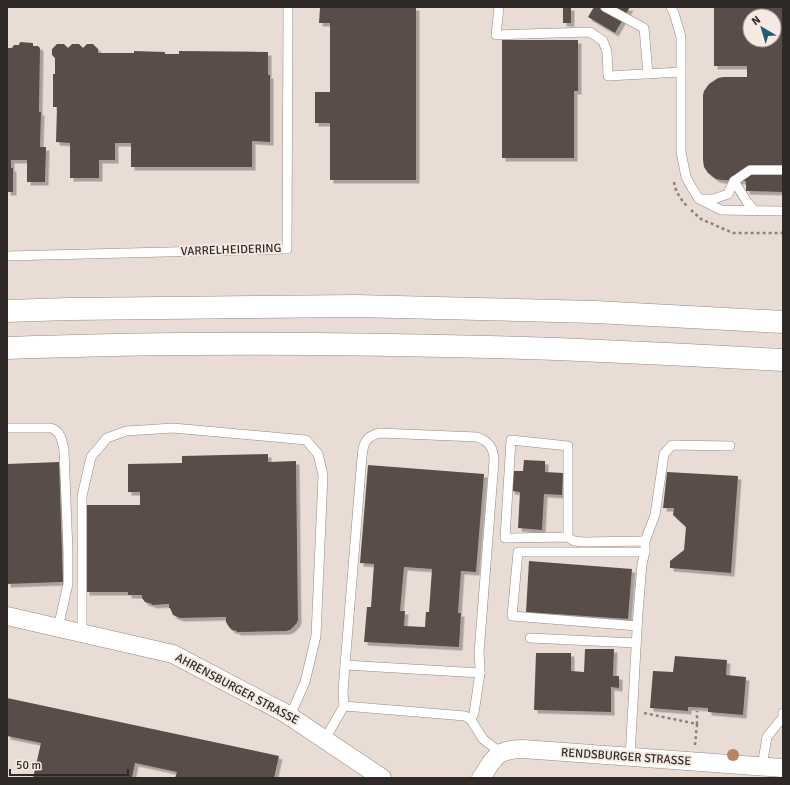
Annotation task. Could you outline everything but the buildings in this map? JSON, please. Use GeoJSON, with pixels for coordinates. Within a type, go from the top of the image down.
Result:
{"type":"FeatureCollection","features":[{"type":"Feature","properties":{"kind":"highway"},"geometry":{"type":"LineString","coordinates":[[7,311],[364,306],[595,312],[783,322]]}},
{"type":"Feature","properties":{"kind":"highway"},"geometry":{"type":"LineString","coordinates":[[7,348],[189,344],[354,344],[558,349],[783,360]]}},
{"type":"Feature","properties":{"kind":"street","name":"AHRENSBURGER STRASSE"},"geometry":{"type":"LineString","coordinates":[[7,616],[174,654],[290,716],[382,778]]}},
{"type":"Feature","properties":{"kind":"street","name":"RENDSBURGER STRASSE"},"geometry":{"type":"LineString","coordinates":[[501,754],[512,750],[523,749],[783,768]]}},
{"type":"Feature","properties":{"kind":"street"},"geometry":{"type":"LineString","coordinates":[[481,778],[501,754]]}},
{"type":"Feature","properties":{"kind":"lane","name":"VARRELHEIDERING"},"geometry":{"type":"LineString","coordinates":[[7,256],[287,249],[288,7]]}},
{"type":"Feature","properties":{"kind":"lane"},"geometry":{"type":"LineString","coordinates":[[499,7],[496,35],[590,32],[603,41],[607,52],[608,76],[681,72]]}},
{"type":"Feature","properties":{"kind":"lane"},"geometry":{"type":"LineString","coordinates":[[605,7],[644,28],[648,74]]}},
{"type":"Feature","properties":{"kind":"lane"},"geometry":{"type":"LineString","coordinates":[[671,7],[680,37],[681,152],[686,177],[692,188],[699,199],[721,210],[783,211]]}},
{"type":"Feature","properties":{"kind":"lane"},"geometry":{"type":"LineString","coordinates":[[699,199],[714,199],[728,194],[734,181],[750,170],[783,170]]}},
{"type":"Feature","properties":{"kind":"lane"},"geometry":{"type":"LineString","coordinates":[[734,181],[747,202],[755,211]]}},
{"type":"Feature","properties":{"kind":"lane"},"geometry":{"type":"LineString","coordinates":[[7,428],[51,428],[56,429],[61,437],[64,450],[68,584],[58,628]]}},
{"type":"Feature","properties":{"kind":"lane"},"geometry":{"type":"LineString","coordinates":[[82,633],[82,496],[91,457],[107,438],[126,431],[173,428],[306,440],[318,454],[323,475],[316,636],[305,682],[290,716]]}},
{"type":"Feature","properties":{"kind":"lane"},"geometry":{"type":"LineString","coordinates":[[325,739],[344,706],[343,692],[345,665],[364,443],[373,434],[380,433],[388,432],[477,437],[484,439],[488,443],[494,454],[479,654],[480,673],[474,713],[471,720]]}},
{"type":"Feature","properties":{"kind":"lane"},"geometry":{"type":"LineString","coordinates":[[568,537],[568,446],[511,440],[505,538],[568,537],[574,541],[584,542],[645,541]]}},
{"type":"Feature","properties":{"kind":"lane"},"geometry":{"type":"LineString","coordinates":[[630,757],[642,564],[645,552],[645,541],[655,515],[664,454],[672,445],[730,446]]}},
{"type":"Feature","properties":{"kind":"lane"},"geometry":{"type":"LineString","coordinates":[[637,626],[512,616],[518,552],[645,552]]}},
{"type":"Feature","properties":{"kind":"lane"},"geometry":{"type":"LineString","coordinates":[[530,638],[636,643]]}},
{"type":"Feature","properties":{"kind":"lane"},"geometry":{"type":"LineString","coordinates":[[345,665],[480,673]]}},
{"type":"Feature","properties":{"kind":"lane"},"geometry":{"type":"LineString","coordinates":[[344,706],[464,716],[471,720],[483,739],[501,754]]}},
{"type":"Feature","properties":{"kind":"lane"},"geometry":{"type":"LineString","coordinates":[[762,766],[767,737],[783,717],[783,713]]}},
{"type":"Feature","properties":{"kind":"path"},"geometry":{"type":"LineString","coordinates":[[632,711],[697,724]]}},
{"type":"Feature","properties":{"kind":"path"},"geometry":{"type":"LineString","coordinates":[[694,762],[697,711]]}}]}
